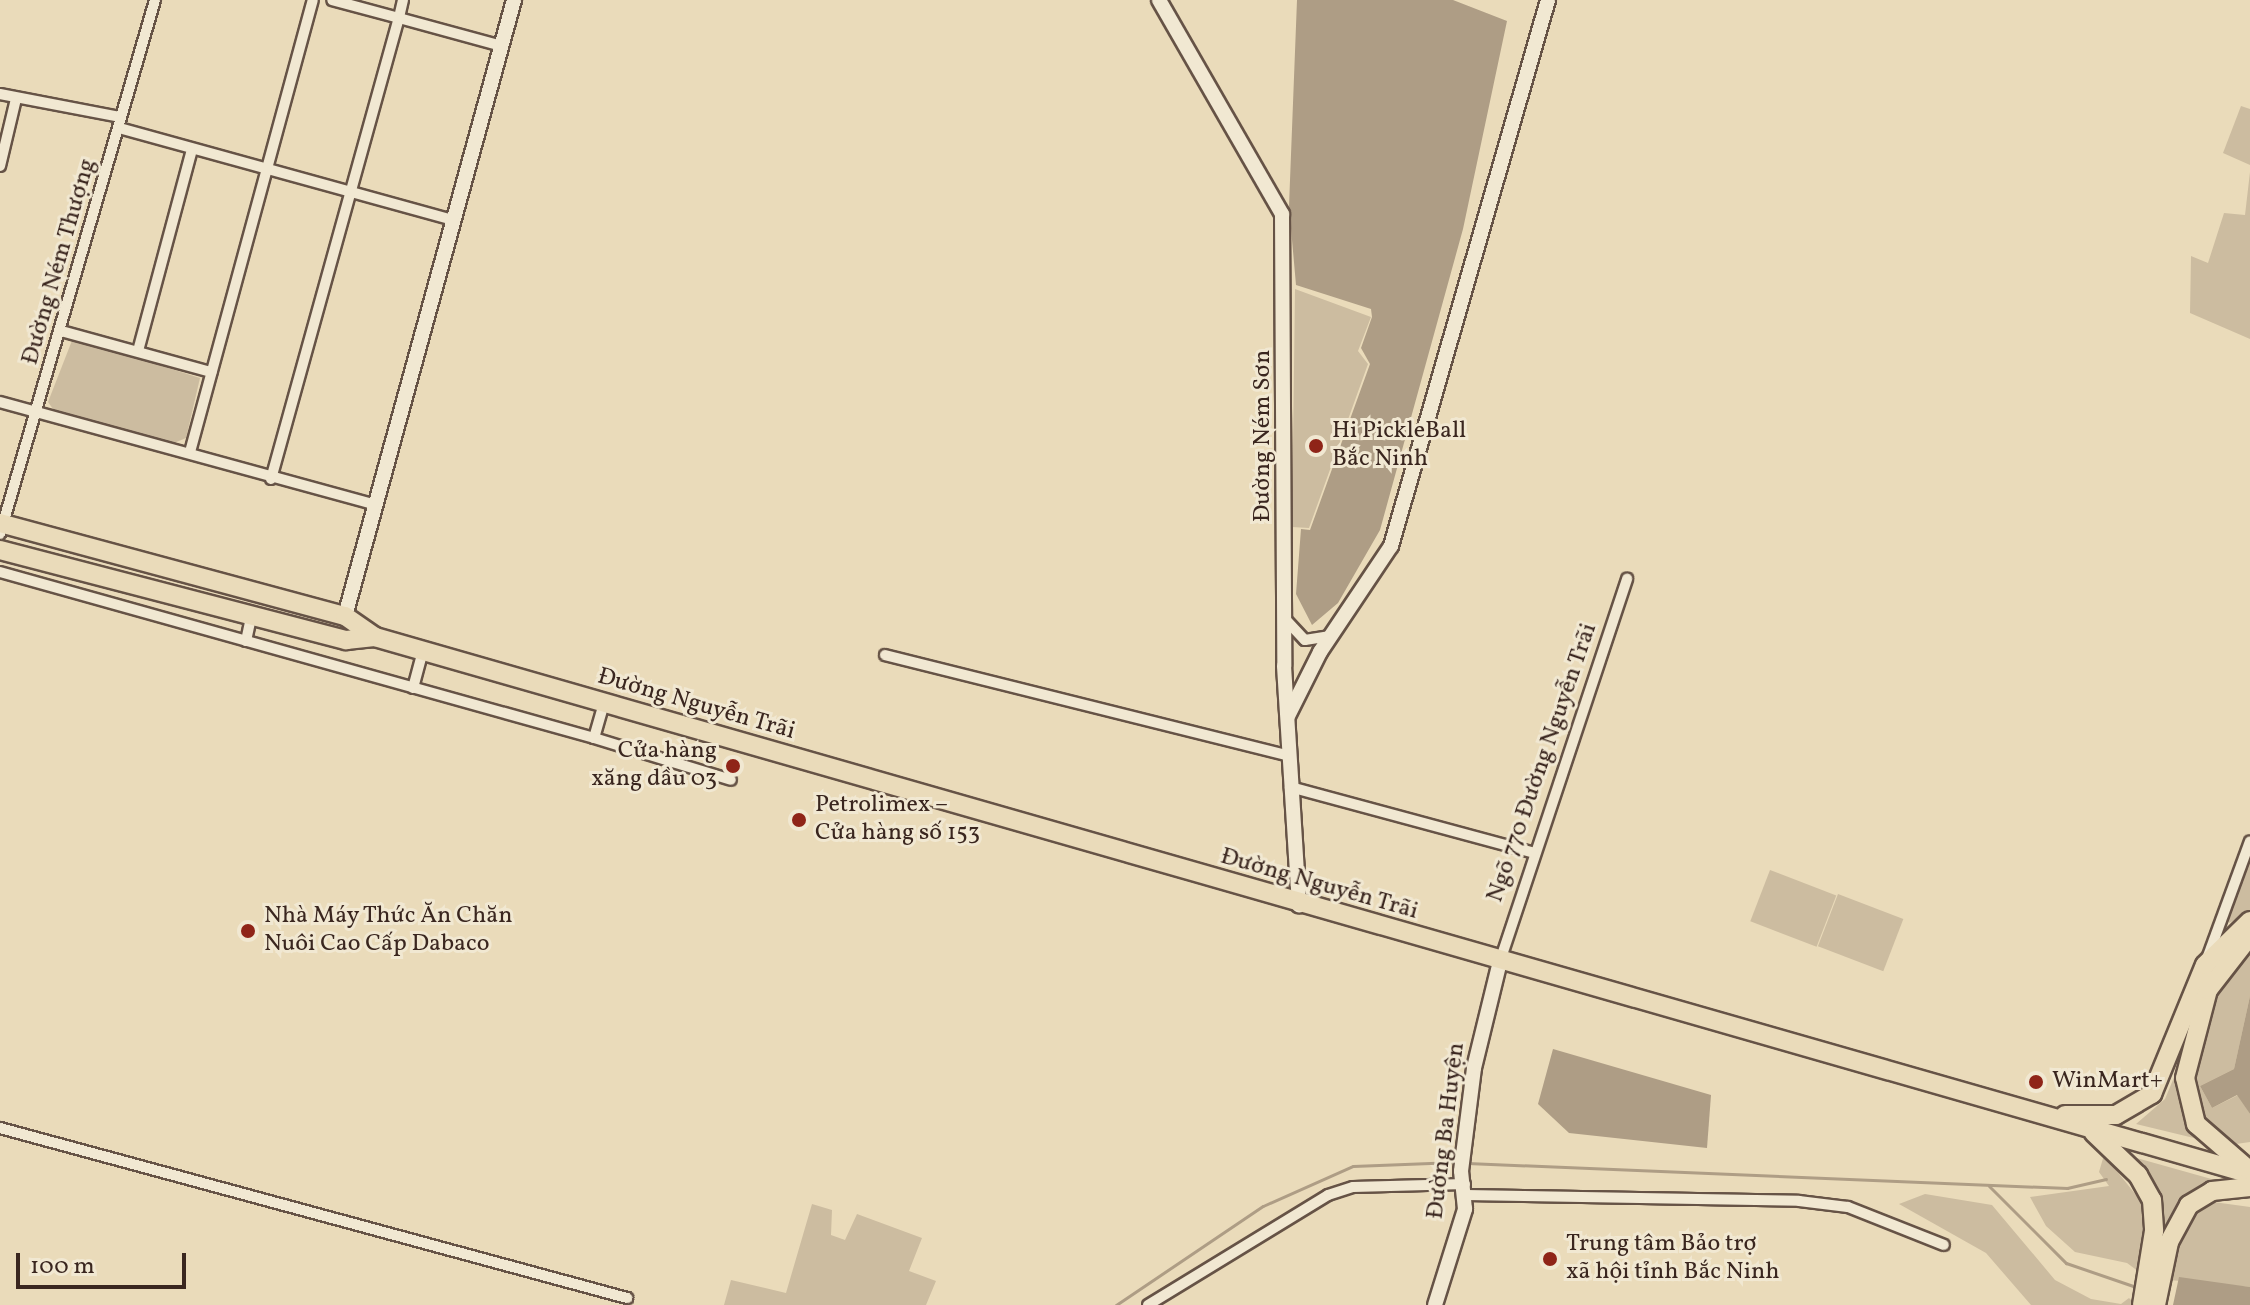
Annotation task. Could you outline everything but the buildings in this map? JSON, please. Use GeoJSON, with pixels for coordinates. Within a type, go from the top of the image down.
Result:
{"type":"FeatureCollection","features":[{"type":"Feature","properties":{"kind":"highway","name":"Đường Nguyễn Trãi"},"geometry":{"type":"LineString","coordinates":[[1,527],[345,616],[375,637],[1299,906],[2250,1172]]}},
{"type":"Feature","properties":{"kind":"highway","name":"Đường Nguyễn Trãi"},"geometry":{"type":"LineString","coordinates":[[0,550],[251,618],[346,640],[375,637]]}},
{"type":"Feature","properties":{"kind":"highway"},"geometry":{"type":"LineString","coordinates":[[2046,1115],[2116,1115],[2152,1094],[2205,965],[2250,921]]}},
{"type":"Feature","properties":{"kind":"highway"},"geometry":{"type":"LineString","coordinates":[[2250,936],[2208,990],[2185,1078],[2196,1124],[2250,1172]]}},
{"type":"Feature","properties":{"kind":"highway"},"geometry":{"type":"LineString","coordinates":[[2088,1128],[2134,1170],[2152,1200],[2154,1231],[2142,1305]]}},
{"type":"Feature","properties":{"kind":"highway"},"geometry":{"type":"LineString","coordinates":[[2156,1305],[2180,1215],[2212,1191],[2250,1187]]}},
{"type":"Feature","properties":{"kind":"street","name":"Đường Ném Thượng"},"geometry":{"type":"LineString","coordinates":[[1,527],[61,331],[155,0]]}},
{"type":"Feature","properties":{"kind":"street"},"geometry":{"type":"LineString","coordinates":[[190,452],[313,0]]}},
{"type":"Feature","properties":{"kind":"street"},"geometry":{"type":"LineString","coordinates":[[332,0],[502,46]]}},
{"type":"Feature","properties":{"kind":"street"},"geometry":{"type":"LineString","coordinates":[[271,479],[403,0]]}},
{"type":"Feature","properties":{"kind":"street"},"geometry":{"type":"LineString","coordinates":[[345,616],[514,0]]}},
{"type":"Feature","properties":{"kind":"street","name":"Đường Ném Sơn"},"geometry":{"type":"LineString","coordinates":[[1159,0],[1282,214],[1287,718],[1299,906]]}},
{"type":"Feature","properties":{"kind":"street"},"geometry":{"type":"LineString","coordinates":[[1535,35],[1539,0]]}},
{"type":"Feature","properties":{"kind":"street"},"geometry":{"type":"LineString","coordinates":[[1287,718],[1334,632],[1395,535],[1535,35],[1548,0]]}},
{"type":"Feature","properties":{"kind":"street"},"geometry":{"type":"LineString","coordinates":[[0,94],[121,117]]}},
{"type":"Feature","properties":{"kind":"street"},"geometry":{"type":"LineString","coordinates":[[0,166],[16,99]]}},
{"type":"Feature","properties":{"kind":"street"},"geometry":{"type":"LineString","coordinates":[[119,128],[454,220]]}},
{"type":"Feature","properties":{"kind":"street"},"geometry":{"type":"LineString","coordinates":[[138,351],[192,150]]}},
{"type":"Feature","properties":{"kind":"street"},"geometry":{"type":"LineString","coordinates":[[61,331],[211,372]]}},
{"type":"Feature","properties":{"kind":"street"},"geometry":{"type":"LineString","coordinates":[[0,402],[190,452],[271,479],[376,505]]}},
{"type":"Feature","properties":{"kind":"street"},"geometry":{"type":"LineString","coordinates":[[0,572],[594,738],[731,780]]}},
{"type":"Feature","properties":{"kind":"street"},"geometry":{"type":"LineString","coordinates":[[97,599],[103,579]]}},
{"type":"Feature","properties":{"kind":"street","name":"Ngõ 770 Đường Nguyễn Trãi"},"geometry":{"type":"LineString","coordinates":[[1500,961],[1531,852],[1627,579]]}},
{"type":"Feature","properties":{"kind":"street"},"geometry":{"type":"LineString","coordinates":[[246,641],[251,618]]}},
{"type":"Feature","properties":{"kind":"street"},"geometry":{"type":"LineString","coordinates":[[1287,621],[1310,642],[1334,632]]}},
{"type":"Feature","properties":{"kind":"street"},"geometry":{"type":"LineString","coordinates":[[413,688],[423,650]]}},
{"type":"Feature","properties":{"kind":"street"},"geometry":{"type":"LineString","coordinates":[[885,655],[1289,756]]}},
{"type":"Feature","properties":{"kind":"street"},"geometry":{"type":"LineString","coordinates":[[594,738],[604,703]]}},
{"type":"Feature","properties":{"kind":"street"},"geometry":{"type":"LineString","coordinates":[[1290,787],[1531,852]]}},
{"type":"Feature","properties":{"kind":"street"},"geometry":{"type":"LineString","coordinates":[[2205,965],[2250,841]]}},
{"type":"Feature","properties":{"kind":"street","name":"Đường Ba Huyện"},"geometry":{"type":"LineString","coordinates":[[1435,1305],[1464,1184],[1465,1145],[1500,961]]}},
{"type":"Feature","properties":{"kind":"street"},"geometry":{"type":"LineString","coordinates":[[0,1128],[627,1298]]}},
{"type":"Feature","properties":{"kind":"street"},"geometry":{"type":"LineString","coordinates":[[1148,1305],[1328,1195],[1353,1187],[1464,1184],[1799,1201],[1848,1207],[1944,1245]]}},
{"type":"Feature","properties":{"kind":"shaded area"},"geometry":{"type":"Polygon","coordinates":[[[1297,0],[1453,0],[1507,21],[1463,229],[1380,530],[1338,603],[1312,625],[1296,594],[1301,529],[1310,530],[1370,364],[1361,348],[1372,317],[1371,309],[1296,285],[1289,206],[1297,0]]]}},
{"type":"Feature","properties":{"kind":"shaded area"},"geometry":{"type":"Polygon","coordinates":[[[2241,106],[2250,109],[2250,165],[2223,153],[2241,106]]]}},
{"type":"Feature","properties":{"kind":"shaded area"},"geometry":{"type":"Polygon","coordinates":[[[2250,172],[2250,339],[2190,313],[2191,256],[2208,263],[2224,213],[2245,215],[2250,172]]]}},
{"type":"Feature","properties":{"kind":"shaded area","name":"Hi PickleBall Bắc Ninh"},"geometry":{"type":"Polygon","coordinates":[[[1295,289],[1371,317],[1358,351],[1368,364],[1309,528],[1292,527],[1295,289]]]}},
{"type":"Feature","properties":{"kind":"shaded area"},"geometry":{"type":"Polygon","coordinates":[[[73,338],[200,378],[186,438],[174,443],[53,409],[48,402],[73,338]]]}},
{"type":"Feature","properties":{"kind":"shaded area"},"geometry":{"type":"Polygon","coordinates":[[[2250,855],[2250,912],[2229,923],[2227,920],[2250,855]]]}},
{"type":"Feature","properties":{"kind":"shaded area"},"geometry":{"type":"Polygon","coordinates":[[[1770,870],[1836,895],[1817,947],[1750,921],[1770,870]]]}},
{"type":"Feature","properties":{"kind":"shaded area"},"geometry":{"type":"Polygon","coordinates":[[[1838,894],[1903,919],[1883,971],[1818,946],[1838,894]]]}},
{"type":"Feature","properties":{"kind":"shaded area"},"geometry":{"type":"Polygon","coordinates":[[[2250,943],[2250,996],[2234,1069],[2200,1086],[2212,1108],[2238,1095],[2250,1114],[2250,1142],[2229,1145],[2197,1113],[2193,1076],[2214,992],[2250,943]]]}},
{"type":"Feature","properties":{"kind":"shaded area"},"geometry":{"type":"Polygon","coordinates":[[[2250,996],[2250,1114],[2237,1095],[2212,1108],[2200,1086],[2234,1069],[2250,996]]]}},
{"type":"Feature","properties":{"kind":"shaded area"},"geometry":{"type":"Polygon","coordinates":[[[1553,1049],[1711,1095],[1707,1148],[1569,1133],[1538,1104],[1553,1049]]]}},
{"type":"Feature","properties":{"kind":"shaded area"},"geometry":{"type":"Polygon","coordinates":[[[2180,1063],[2182,1108],[2198,1139],[2136,1124],[2165,1099],[2180,1063]]]}},
{"type":"Feature","properties":{"kind":"shaded area"},"geometry":{"type":"Polygon","coordinates":[[[2104,1155],[2144,1205],[2142,1274],[2127,1263],[2075,1252],[2046,1226],[2030,1197],[2109,1186],[2099,1172],[2104,1155]]]}},
{"type":"Feature","properties":{"kind":"shaded area"},"geometry":{"type":"Polygon","coordinates":[[[2126,1155],[2215,1180],[2178,1206],[2164,1239],[2126,1155]]]}},
{"type":"Feature","properties":{"kind":"shaded area"},"geometry":{"type":"Polygon","coordinates":[[[1925,1194],[1992,1205],[2055,1280],[2091,1299],[2121,1304],[2129,1298],[2136,1305],[2031,1305],[1986,1253],[1899,1204],[1925,1194]]]}},
{"type":"Feature","properties":{"kind":"shaded area"},"geometry":{"type":"Polygon","coordinates":[[[2206,1201],[2250,1207],[2250,1287],[2169,1280],[2188,1217],[2206,1201]]]}},
{"type":"Feature","properties":{"kind":"shaded area"},"geometry":{"type":"Polygon","coordinates":[[[812,1204],[832,1210],[831,1235],[845,1240],[857,1214],[922,1238],[909,1271],[936,1281],[926,1305],[724,1305],[731,1280],[786,1293],[812,1204]]]}},
{"type":"Feature","properties":{"kind":"shaded area"},"geometry":{"type":"Polygon","coordinates":[[[2179,1277],[2250,1287],[2250,1305],[2173,1305],[2179,1277]]]}},
{"type":"Feature","properties":{"kind":"waterway"},"geometry":{"type":"LineString","coordinates":[[1116,1305],[1263,1206],[1353,1166],[1456,1162]]}},
{"type":"Feature","properties":{"kind":"waterway"},"geometry":{"type":"LineString","coordinates":[[1467,1163],[2067,1188],[2106,1179]]}},
{"type":"Feature","properties":{"kind":"waterway"},"geometry":{"type":"LineString","coordinates":[[1989,1186],[2066,1263],[2136,1287]]}},
{"type":"Feature","properties":{"kind":"place","name":"Hi PickleBall Bắc Ninh"},"geometry":{"type":"Point","coordinates":[1316,446]}},
{"type":"Feature","properties":{"kind":"place","name":"Cửa hàng xăng dầu 03"},"geometry":{"type":"Point","coordinates":[733,766]}},
{"type":"Feature","properties":{"kind":"place","name":"Petrolimex – Cửa hàng số 153"},"geometry":{"type":"Point","coordinates":[799,820]}},
{"type":"Feature","properties":{"kind":"place","name":"Nhà Máy Thức Ăn Chăn Nuôi Cao Cấp Dabaco"},"geometry":{"type":"Point","coordinates":[248,931]}},
{"type":"Feature","properties":{"kind":"place","name":"WinMart+"},"geometry":{"type":"Point","coordinates":[2036,1082]}},
{"type":"Feature","properties":{"kind":"place","name":"Trung tâm Bảo trợ xã hội tỉnh Bắc Ninh"},"geometry":{"type":"Point","coordinates":[1550,1259]}}]}
